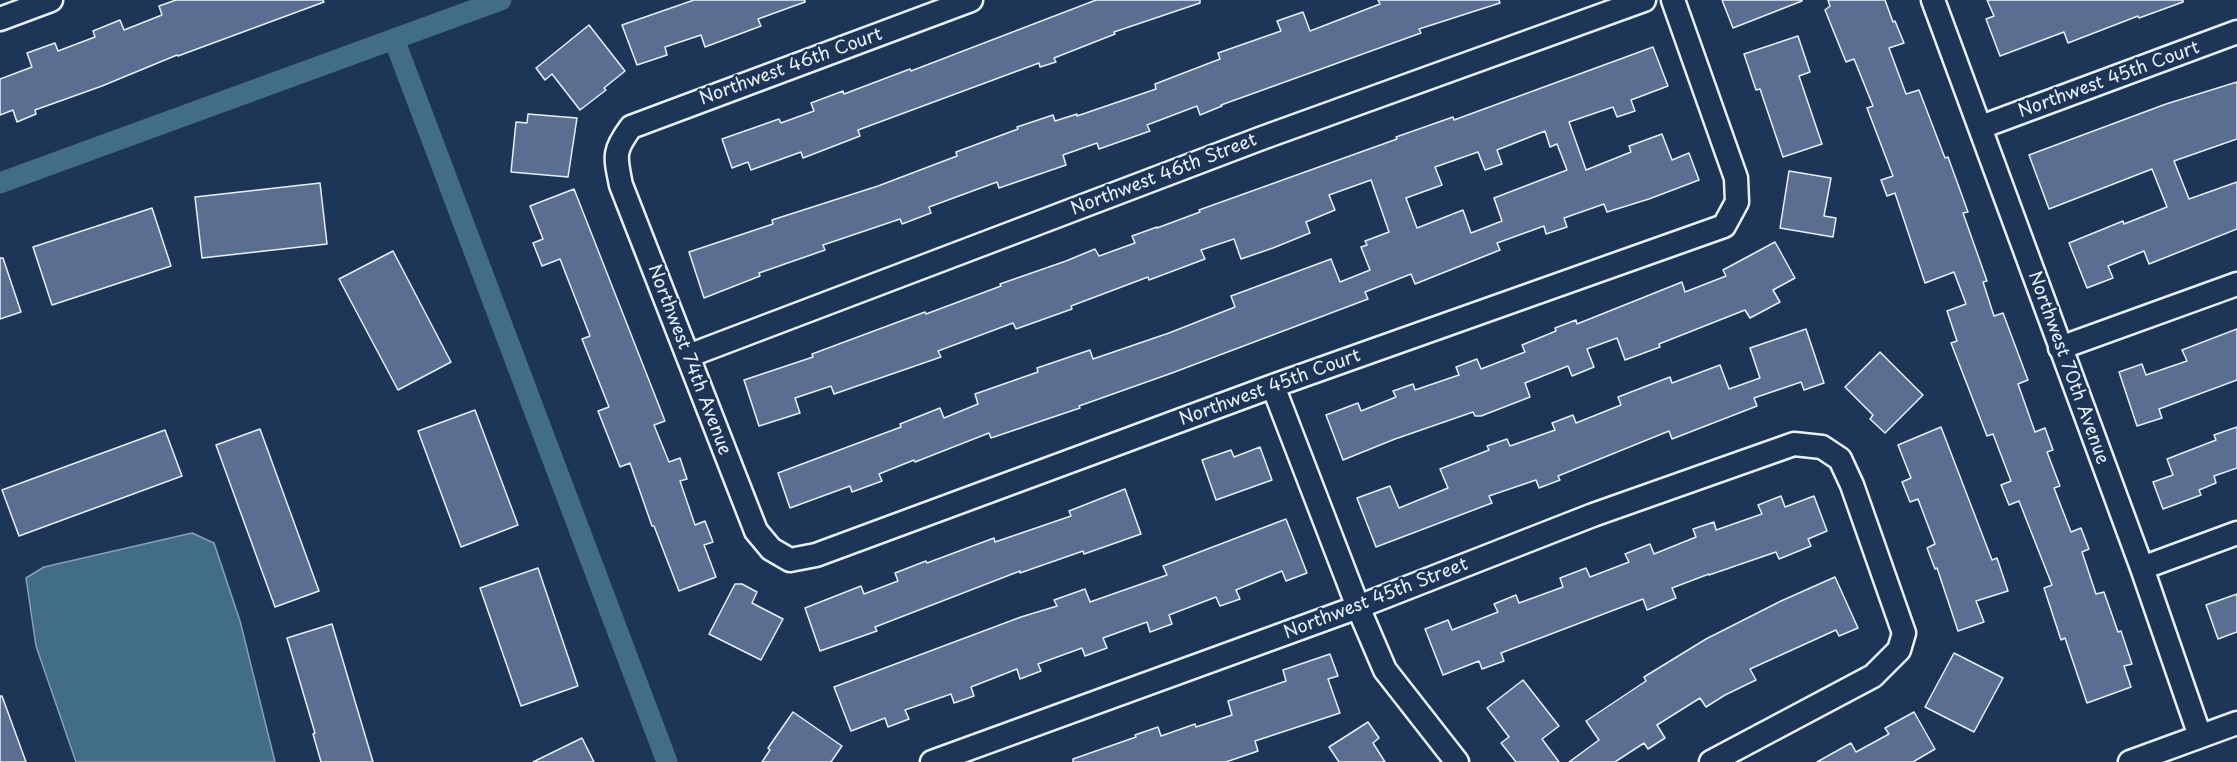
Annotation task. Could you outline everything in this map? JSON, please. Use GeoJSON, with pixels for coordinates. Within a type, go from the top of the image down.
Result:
{"type":"FeatureCollection","features":[{"type":"Feature","properties":{"kind":"street"},"geometry":{"type":"LineString","coordinates":[[0,19],[51,0]]}},
{"type":"Feature","properties":{"kind":"street","name":"Northwest 46th Court"},"geometry":{"type":"LineString","coordinates":[[618,145],[632,127],[971,0]]}},
{"type":"Feature","properties":{"kind":"street","name":"Northwest 46th Street"},"geometry":{"type":"LineString","coordinates":[[688,356],[1262,138],[1644,0]]}},
{"type":"Feature","properties":{"kind":"street","name":"Northwest 45th Court"},"geometry":{"type":"LineString","coordinates":[[790,560],[816,555],[1274,386],[1724,226],[1737,202],[1736,178],[1674,0]]}},
{"type":"Feature","properties":{"kind":"street","name":"Northwest 70th Avenue"},"geometry":{"type":"LineString","coordinates":[[1933,0],[2142,568],[2200,736]]}},
{"type":"Feature","properties":{"kind":"street","name":"Northwest 45th Court"},"geometry":{"type":"LineString","coordinates":[[1981,127],[2237,32]]}},
{"type":"Feature","properties":{"kind":"street","name":"Northwest 74th Avenue"},"geometry":{"type":"LineString","coordinates":[[618,145],[617,166],[621,185],[756,531],[771,549],[790,560]]}},
{"type":"Feature","properties":{"kind":"street"},"geometry":{"type":"LineString","coordinates":[[2060,348],[2237,284]]}},
{"type":"Feature","properties":{"kind":"street"},"geometry":{"type":"LineString","coordinates":[[1274,386],[1358,607],[1385,670],[1457,762]]}},
{"type":"Feature","properties":{"kind":"street","name":"Northwest 45th Street"},"geometry":{"type":"LineString","coordinates":[[932,762],[1358,607],[1593,515],[1794,444],[1822,447],[1840,459],[1852,485],[1904,633],[1899,650],[1873,676],[1711,762]]}},
{"type":"Feature","properties":{"kind":"street"},"geometry":{"type":"LineString","coordinates":[[2142,568],[2237,533]]}},
{"type":"Feature","properties":{"kind":"street"},"geometry":{"type":"LineString","coordinates":[[2130,762],[2237,723]]}},
{"type":"Feature","properties":{"kind":"water"},"geometry":{"type":"Polygon","coordinates":[[[192,533],[214,543],[240,621],[275,762],[76,762],[36,646],[26,578],[44,567],[192,533]]]}},
{"type":"Feature","properties":{"kind":"building"},"geometry":{"type":"Polygon","coordinates":[[[176,0],[323,0],[324,2],[177,55],[102,86],[35,110],[36,114],[17,122],[13,110],[0,115],[0,79],[32,67],[27,53],[55,43],[58,51],[95,37],[93,31],[120,20],[124,30],[162,15],[159,6],[176,0]]]}},
{"type":"Feature","properties":{"kind":"building"},"geometry":{"type":"Polygon","coordinates":[[[694,0],[805,0],[805,2],[758,19],[761,26],[705,47],[701,35],[665,47],[667,55],[637,65],[622,25],[694,0]]]}},
{"type":"Feature","properties":{"kind":"building"},"geometry":{"type":"Polygon","coordinates":[[[1096,0],[1200,0],[1200,3],[1114,32],[1115,34],[1054,58],[1056,62],[1040,67],[1039,63],[858,130],[860,136],[803,158],[801,152],[751,170],[748,162],[732,168],[722,139],[779,119],[781,123],[814,111],[811,103],[843,91],[844,94],[910,69],[911,71],[1096,0]]]}},
{"type":"Feature","properties":{"kind":"building"},"geometry":{"type":"Polygon","coordinates":[[[1378,0],[1499,0],[1500,3],[1419,29],[1421,33],[1221,105],[1200,115],[1197,106],[1147,125],[1150,131],[1099,149],[1097,143],[1063,155],[1066,165],[999,188],[997,182],[929,207],[931,213],[902,224],[900,219],[823,245],[825,250],[759,273],[760,276],[704,298],[689,252],[773,224],[772,220],[878,186],[957,156],[956,152],[1018,129],[1017,127],[1053,115],[1055,121],[1077,114],[1077,116],[1156,89],[1155,84],[1220,59],[1218,53],[1281,31],[1277,21],[1303,12],[1310,31],[1380,4],[1378,0]]]}},
{"type":"Feature","properties":{"kind":"building"},"geometry":{"type":"Polygon","coordinates":[[[1722,0],[1802,0],[1802,1],[1733,28],[1722,0]]]}},
{"type":"Feature","properties":{"kind":"building"},"geometry":{"type":"Polygon","coordinates":[[[1828,0],[1885,0],[1893,22],[1895,21],[1904,43],[1889,48],[1906,94],[1919,90],[1945,158],[1948,157],[1968,212],[1963,213],[1987,281],[1983,282],[1994,316],[2003,313],[2028,380],[2018,384],[2035,432],[2045,428],[2053,450],[2047,452],[2060,486],[2054,488],[2071,532],[2081,528],[2089,549],[2082,552],[2096,594],[2104,592],[2118,632],[2121,631],[2132,664],[2124,666],[2131,687],[2087,703],[2065,638],[2061,640],[2044,588],[2052,585],[2019,501],[2009,505],[2001,485],[2011,481],[1993,434],[1987,436],[1951,343],[1957,341],[1947,311],[1966,304],[1954,272],[1925,283],[1895,193],[1887,196],[1881,180],[1893,176],[1867,108],[1873,106],[1854,59],[1846,62],[1825,10],[1830,6],[1828,0]]]}},
{"type":"Feature","properties":{"kind":"building"},"geometry":{"type":"Polygon","coordinates":[[[1987,0],[2183,0],[2183,2],[2139,18],[2138,16],[2068,43],[2064,32],[2000,56],[1986,19],[1994,16],[1987,0]]]}},
{"type":"Feature","properties":{"kind":"building"},"geometry":{"type":"Polygon","coordinates":[[[589,25],[625,71],[604,88],[606,90],[580,110],[552,74],[545,80],[536,68],[589,25]]]}},
{"type":"Feature","properties":{"kind":"building"},"geometry":{"type":"Polygon","coordinates":[[[1798,36],[1810,72],[1799,76],[1822,144],[1783,157],[1760,89],[1756,90],[1744,54],[1798,36]]]}},
{"type":"Feature","properties":{"kind":"building"},"geometry":{"type":"Polygon","coordinates":[[[1653,47],[1668,86],[1631,100],[1635,111],[1617,117],[1613,107],[1569,122],[1586,170],[1631,152],[1629,146],[1662,134],[1672,160],[1689,153],[1699,180],[1607,212],[1604,204],[1564,218],[1567,227],[1546,234],[1544,226],[1497,243],[1500,250],[1415,284],[1411,274],[1365,292],[1368,299],[1079,406],[1080,408],[991,438],[989,433],[879,474],[882,481],[852,492],[850,486],[790,508],[778,473],[901,427],[900,424],[940,408],[944,418],[978,404],[975,394],[1038,372],[1037,368],[1090,350],[1093,359],[1169,333],[1235,307],[1231,296],[1331,259],[1340,282],[1370,270],[1361,247],[1367,245],[1365,241],[1389,232],[1371,180],[1329,195],[1335,210],[1306,222],[1310,233],[1241,259],[1234,239],[1201,250],[1205,259],[1149,280],[1148,277],[1071,306],[1072,309],[1016,329],[1013,323],[938,351],[941,357],[834,394],[831,386],[795,398],[800,413],[759,426],[744,380],[813,357],[812,354],[925,312],[926,314],[1095,249],[1099,256],[1135,243],[1132,236],[1200,212],[1199,210],[1397,139],[1396,137],[1453,117],[1454,120],[1653,47]],[[1545,131],[1497,150],[1502,164],[1485,170],[1478,152],[1435,167],[1442,185],[1406,198],[1417,228],[1463,210],[1471,233],[1502,221],[1494,198],[1567,170],[1557,144],[1550,147],[1545,131]]]}},
{"type":"Feature","properties":{"kind":"building"},"geometry":{"type":"Polygon","coordinates":[[[2237,82],[2237,139],[2174,161],[2189,199],[2237,182],[2237,229],[2149,264],[2144,251],[2108,266],[2113,278],[2087,288],[2069,243],[2123,221],[2124,224],[2167,207],[2152,169],[2049,209],[2029,155],[2166,104],[2237,82]]]}},
{"type":"Feature","properties":{"kind":"building"},"geometry":{"type":"Polygon","coordinates":[[[528,114],[577,118],[568,177],[511,172],[516,122],[527,123],[528,114]]]}},
{"type":"Feature","properties":{"kind":"building"},"geometry":{"type":"Polygon","coordinates":[[[1789,171],[1831,178],[1824,216],[1836,218],[1833,237],[1780,228],[1789,171]]]}},
{"type":"Feature","properties":{"kind":"building"},"geometry":{"type":"Polygon","coordinates":[[[320,183],[327,244],[202,258],[195,197],[320,183]]]}},
{"type":"Feature","properties":{"kind":"building"},"geometry":{"type":"Polygon","coordinates":[[[574,189],[665,421],[654,425],[669,462],[680,458],[687,479],[680,481],[695,525],[705,521],[713,542],[704,545],[716,577],[679,591],[654,526],[652,526],[630,463],[620,467],[598,411],[609,407],[582,339],[590,336],[560,259],[542,266],[533,243],[543,239],[530,206],[574,189]]]}},
{"type":"Feature","properties":{"kind":"building"},"geometry":{"type":"Polygon","coordinates":[[[152,208],[171,266],[52,305],[33,247],[152,208]]]}},
{"type":"Feature","properties":{"kind":"building"},"geometry":{"type":"Polygon","coordinates":[[[1775,242],[1795,278],[1773,290],[1780,302],[1750,318],[1745,310],[1625,360],[1617,338],[1587,349],[1594,367],[1572,376],[1568,366],[1525,383],[1530,397],[1481,416],[1475,416],[1473,412],[1343,460],[1326,415],[1358,403],[1361,411],[1396,397],[1393,391],[1413,384],[1415,390],[1459,375],[1456,367],[1477,359],[1481,369],[1525,352],[1522,345],[1556,331],[1555,328],[1576,320],[1577,324],[1682,282],[1685,292],[1726,276],[1723,270],[1775,242]]]}},
{"type":"Feature","properties":{"kind":"building"},"geometry":{"type":"Polygon","coordinates":[[[393,251],[451,362],[398,390],[339,279],[393,251]]]}},
{"type":"Feature","properties":{"kind":"building"},"geometry":{"type":"Polygon","coordinates":[[[0,258],[3,258],[21,312],[0,319],[0,258]]]}},
{"type":"Feature","properties":{"kind":"building"},"geometry":{"type":"Polygon","coordinates":[[[1806,329],[1824,383],[1804,390],[1801,382],[1754,398],[1757,406],[1672,439],[1669,431],[1558,476],[1560,480],[1539,488],[1536,480],[1489,496],[1492,503],[1376,547],[1357,498],[1390,486],[1399,508],[1448,488],[1440,469],[1489,450],[1487,446],[1507,439],[1510,446],[1555,430],[1552,423],[1573,415],[1576,423],[1621,405],[1618,397],[1670,377],[1672,383],[1720,365],[1729,389],[1760,378],[1750,348],[1806,329]]]}},
{"type":"Feature","properties":{"kind":"building"},"geometry":{"type":"Polygon","coordinates":[[[2237,329],[2237,380],[2159,409],[2162,418],[2137,426],[2119,372],[2142,364],[2146,375],[2187,361],[2182,350],[2237,329]]]}},
{"type":"Feature","properties":{"kind":"building"},"geometry":{"type":"Polygon","coordinates":[[[1880,352],[1923,395],[1885,433],[1870,419],[1873,415],[1845,387],[1880,352]]]}},
{"type":"Feature","properties":{"kind":"building"},"geometry":{"type":"Polygon","coordinates":[[[475,410],[518,525],[461,547],[418,431],[475,410]]]}},
{"type":"Feature","properties":{"kind":"building"},"geometry":{"type":"Polygon","coordinates":[[[1941,427],[1992,560],[1997,558],[2008,591],[1976,601],[1984,622],[1958,631],[1937,568],[1935,569],[1927,548],[1935,544],[1918,499],[1910,502],[1902,482],[1911,478],[1898,445],[1941,427]]]}},
{"type":"Feature","properties":{"kind":"building"},"geometry":{"type":"Polygon","coordinates":[[[2237,427],[2237,468],[2214,476],[2216,483],[2199,490],[2201,495],[2163,509],[2153,482],[2173,475],[2167,459],[2216,440],[2214,435],[2237,427]]]}},
{"type":"Feature","properties":{"kind":"building"},"geometry":{"type":"Polygon","coordinates":[[[260,429],[319,591],[275,607],[216,445],[260,429]]]}},
{"type":"Feature","properties":{"kind":"building"},"geometry":{"type":"Polygon","coordinates":[[[165,430],[182,476],[19,536],[2,490],[165,430]]]}},
{"type":"Feature","properties":{"kind":"building"},"geometry":{"type":"Polygon","coordinates":[[[1260,447],[1272,480],[1216,500],[1202,460],[1231,450],[1234,457],[1260,447]]]}},
{"type":"Feature","properties":{"kind":"building"},"geometry":{"type":"Polygon","coordinates":[[[1125,489],[1141,534],[1084,554],[1083,551],[1020,573],[1020,571],[875,627],[877,631],[820,651],[805,608],[861,586],[864,594],[898,581],[895,573],[994,538],[995,542],[1071,516],[1069,511],[1125,489]]]}},
{"type":"Feature","properties":{"kind":"building"},"geometry":{"type":"Polygon","coordinates":[[[1781,496],[1785,507],[1814,496],[1827,531],[1808,539],[1811,546],[1779,559],[1776,552],[1709,574],[1672,588],[1676,598],[1647,610],[1643,599],[1501,653],[1504,661],[1482,669],[1479,661],[1443,675],[1425,629],[1448,620],[1452,630],[1498,612],[1494,604],[1516,595],[1519,603],[1563,587],[1560,578],[1586,568],[1590,577],[1629,562],[1625,554],[1650,544],[1654,554],[1696,537],[1693,529],[1714,522],[1716,530],[1762,514],[1758,505],[1781,496]]]}},
{"type":"Feature","properties":{"kind":"building"},"geometry":{"type":"Polygon","coordinates":[[[1286,519],[1307,573],[1286,581],[1282,571],[1236,590],[1240,599],[1220,606],[1216,597],[1169,615],[1172,624],[1150,632],[1147,622],[1103,638],[1107,648],[1085,656],[1082,648],[1038,664],[1041,671],[1020,679],[1017,669],[971,687],[974,696],[954,703],[951,694],[905,710],[909,719],[888,727],[885,718],[851,731],[834,687],[1021,617],[1057,606],[1054,600],[1085,589],[1090,602],[1167,575],[1163,566],[1286,519]]]}},
{"type":"Feature","properties":{"kind":"building"},"geometry":{"type":"Polygon","coordinates":[[[538,568],[578,686],[521,706],[480,588],[538,568]]]}},
{"type":"Feature","properties":{"kind":"building"},"geometry":{"type":"Polygon","coordinates":[[[1835,577],[1858,628],[1839,636],[1836,630],[1750,669],[1756,680],[1706,707],[1700,698],[1657,725],[1665,738],[1648,749],[1644,743],[1615,762],[1569,762],[1599,740],[1586,721],[1646,681],[1644,677],[1706,639],[1835,577]]]}},
{"type":"Feature","properties":{"kind":"building"},"geometry":{"type":"Polygon","coordinates":[[[735,584],[742,584],[757,592],[752,603],[783,619],[761,660],[709,634],[735,584]]]}},
{"type":"Feature","properties":{"kind":"building"},"geometry":{"type":"Polygon","coordinates":[[[2237,594],[2237,632],[2218,639],[2206,605],[2237,594]]]}},
{"type":"Feature","properties":{"kind":"building"},"geometry":{"type":"Polygon","coordinates":[[[332,624],[373,762],[321,762],[313,734],[315,733],[287,638],[332,624]]]}},
{"type":"Feature","properties":{"kind":"building"},"geometry":{"type":"Polygon","coordinates":[[[1954,653],[2003,678],[1974,732],[1925,707],[1954,653]]]}},
{"type":"Feature","properties":{"kind":"building"},"geometry":{"type":"Polygon","coordinates":[[[1330,654],[1338,676],[1328,679],[1340,713],[1255,741],[1258,751],[1226,762],[1073,762],[1073,759],[1158,727],[1161,736],[1195,724],[1196,727],[1232,715],[1228,701],[1286,681],[1283,670],[1330,654]]]}},
{"type":"Feature","properties":{"kind":"building"},"geometry":{"type":"Polygon","coordinates":[[[1523,680],[1559,726],[1542,739],[1559,762],[1516,762],[1501,743],[1509,737],[1487,708],[1523,680]]]}},
{"type":"Feature","properties":{"kind":"building"},"geometry":{"type":"Polygon","coordinates":[[[0,696],[2,696],[26,762],[0,762],[0,696]]]}},
{"type":"Feature","properties":{"kind":"building"},"geometry":{"type":"Polygon","coordinates":[[[793,712],[842,746],[831,762],[762,762],[770,750],[768,748],[793,712]]]}},
{"type":"Feature","properties":{"kind":"building"},"geometry":{"type":"Polygon","coordinates":[[[1914,712],[1935,749],[1913,762],[1817,762],[1851,743],[1856,752],[1889,734],[1885,728],[1914,712]]]}},
{"type":"Feature","properties":{"kind":"building"},"geometry":{"type":"Polygon","coordinates":[[[1368,722],[1379,738],[1373,743],[1385,762],[1339,762],[1329,747],[1368,722]]]}},
{"type":"Feature","properties":{"kind":"building"},"geometry":{"type":"Polygon","coordinates":[[[582,738],[594,762],[533,762],[582,738]]]}},
{"type":"Feature","properties":{"kind":"waterway"},"geometry":{"type":"LineString","coordinates":[[0,183],[501,0]]}},
{"type":"Feature","properties":{"kind":"waterway"},"geometry":{"type":"LineString","coordinates":[[394,39],[667,762]]}}]}
